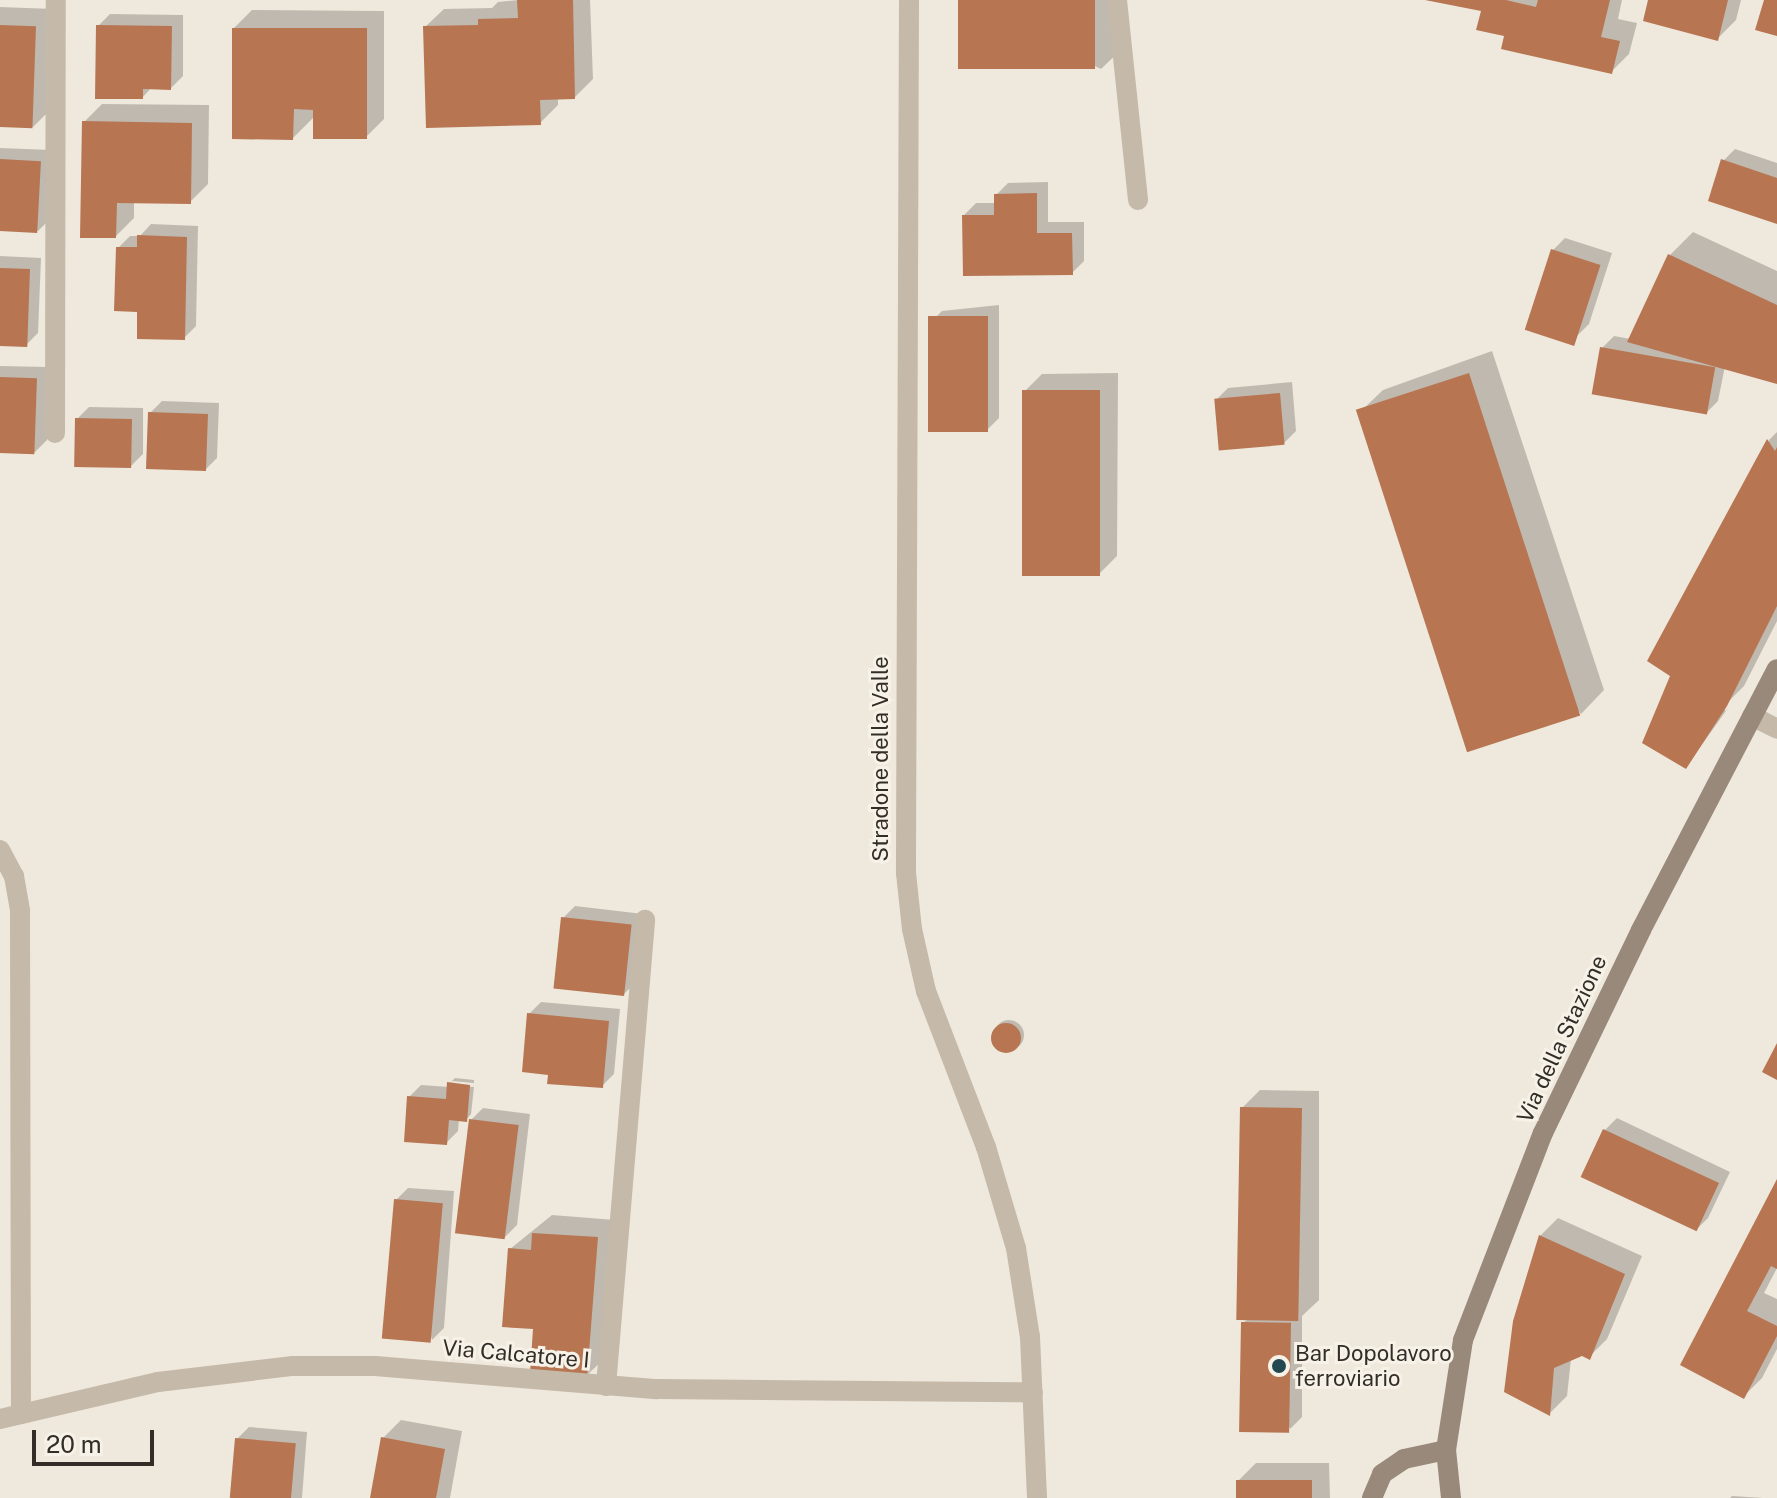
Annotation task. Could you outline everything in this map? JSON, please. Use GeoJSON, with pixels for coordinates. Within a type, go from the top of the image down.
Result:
{"type":"FeatureCollection","features":[{"type":"Feature","properties":{"kind":"street"},"geometry":{"type":"LineString","coordinates":[[55,433],[56,0]]}},
{"type":"Feature","properties":{"kind":"street","name":"Stradone della Valle"},"geometry":{"type":"LineString","coordinates":[[909,0],[906,873],[912,929],[926,991],[986,1147],[1016,1248],[1027,1307],[1037,1498]]}},
{"type":"Feature","properties":{"kind":"street"},"geometry":{"type":"LineString","coordinates":[[1117,0],[1138,200]]}},
{"type":"Feature","properties":{"kind":"street","name":"Via della Stazione"},"geometry":{"type":"LineString","coordinates":[[1451,1498],[1446,1450],[1463,1340],[1543,1133],[1641,930],[1777,669]]}},
{"type":"Feature","properties":{"kind":"street"},"geometry":{"type":"LineString","coordinates":[[1752,716],[1777,729]]}},
{"type":"Feature","properties":{"kind":"street"},"geometry":{"type":"LineString","coordinates":[[0,850],[14,876],[20,911],[21,1414]]}},
{"type":"Feature","properties":{"kind":"street"},"geometry":{"type":"LineString","coordinates":[[606,1386],[645,920]]}},
{"type":"Feature","properties":{"kind":"street","name":"Via Calcatore I"},"geometry":{"type":"LineString","coordinates":[[0,1419],[158,1382],[293,1366],[375,1366],[606,1386],[1033,1392]]}},
{"type":"Feature","properties":{"kind":"street"},"geometry":{"type":"LineString","coordinates":[[1372,1498],[1382,1474],[1404,1459],[1446,1450]]}},
{"type":"Feature","properties":{"kind":"building"},"geometry":{"type":"Polygon","coordinates":[[[517,0],[573,0],[575,99],[540,100],[541,125],[426,128],[423,26],[478,25],[478,19],[518,18],[517,0]]]}},
{"type":"Feature","properties":{"kind":"building"},"geometry":{"type":"Polygon","coordinates":[[[958,0],[1095,0],[1095,69],[958,69],[958,0]]]}},
{"type":"Feature","properties":{"kind":"building"},"geometry":{"type":"Polygon","coordinates":[[[1425,0],[1506,0],[1536,7],[1538,0],[1610,0],[1601,37],[1620,41],[1612,74],[1501,49],[1504,36],[1476,30],[1481,11],[1425,0]]]}},
{"type":"Feature","properties":{"kind":"building"},"geometry":{"type":"Polygon","coordinates":[[[1648,0],[1728,0],[1718,41],[1643,21],[1648,0]]]}},
{"type":"Feature","properties":{"kind":"building"},"geometry":{"type":"Polygon","coordinates":[[[1764,0],[1777,0],[1777,36],[1755,30],[1764,0]]]}},
{"type":"Feature","properties":{"kind":"building"},"geometry":{"type":"Polygon","coordinates":[[[0,25],[36,26],[32,128],[0,127],[0,25]]]}},
{"type":"Feature","properties":{"kind":"building"},"geometry":{"type":"Polygon","coordinates":[[[96,25],[172,26],[171,90],[143,89],[143,99],[95,99],[96,25]]]}},
{"type":"Feature","properties":{"kind":"building"},"geometry":{"type":"Polygon","coordinates":[[[232,28],[367,28],[367,139],[313,139],[313,110],[294,109],[293,140],[232,139],[232,28]]]}},
{"type":"Feature","properties":{"kind":"building"},"geometry":{"type":"Polygon","coordinates":[[[82,121],[192,123],[191,204],[117,203],[116,238],[80,238],[82,121]]]}},
{"type":"Feature","properties":{"kind":"building"},"geometry":{"type":"Polygon","coordinates":[[[0,159],[41,161],[37,233],[0,231],[0,159]]]}},
{"type":"Feature","properties":{"kind":"building"},"geometry":{"type":"Polygon","coordinates":[[[1721,159],[1777,178],[1777,224],[1708,201],[1721,159]]]}},
{"type":"Feature","properties":{"kind":"building"},"geometry":{"type":"Polygon","coordinates":[[[1037,193],[1037,233],[1072,233],[1073,275],[963,276],[962,215],[994,215],[994,194],[1037,193]]]}},
{"type":"Feature","properties":{"kind":"building"},"geometry":{"type":"Polygon","coordinates":[[[137,235],[187,237],[185,340],[137,339],[137,312],[114,311],[116,247],[137,247],[137,235]]]}},
{"type":"Feature","properties":{"kind":"building"},"geometry":{"type":"Polygon","coordinates":[[[1551,249],[1600,265],[1574,346],[1525,330],[1551,249]]]}},
{"type":"Feature","properties":{"kind":"building"},"geometry":{"type":"Polygon","coordinates":[[[1668,254],[1777,305],[1777,384],[1627,342],[1668,254]]]}},
{"type":"Feature","properties":{"kind":"building"},"geometry":{"type":"Polygon","coordinates":[[[0,268],[30,269],[27,347],[0,346],[0,268]]]}},
{"type":"Feature","properties":{"kind":"building"},"geometry":{"type":"Polygon","coordinates":[[[928,316],[988,316],[988,432],[928,432],[928,316]]]}},
{"type":"Feature","properties":{"kind":"building"},"geometry":{"type":"Polygon","coordinates":[[[1600,347],[1715,367],[1707,415],[1592,394],[1600,347]]]}},
{"type":"Feature","properties":{"kind":"building"},"geometry":{"type":"Polygon","coordinates":[[[1469,373],[1580,715],[1467,752],[1356,410],[1469,373]]]}},
{"type":"Feature","properties":{"kind":"building"},"geometry":{"type":"Polygon","coordinates":[[[0,377],[37,378],[34,454],[0,453],[0,377]]]}},
{"type":"Feature","properties":{"kind":"building"},"geometry":{"type":"Polygon","coordinates":[[[1022,390],[1100,390],[1100,576],[1022,576],[1022,390]]]}},
{"type":"Feature","properties":{"kind":"building"},"geometry":{"type":"Polygon","coordinates":[[[1280,393],[1285,445],[1219,451],[1214,399],[1280,393]]]}},
{"type":"Feature","properties":{"kind":"building"},"geometry":{"type":"Polygon","coordinates":[[[148,412],[208,414],[206,471],[146,469],[148,412]]]}},
{"type":"Feature","properties":{"kind":"building"},"geometry":{"type":"Polygon","coordinates":[[[75,418],[132,419],[131,468],[74,467],[75,418]]]}},
{"type":"Feature","properties":{"kind":"building"},"geometry":{"type":"Polygon","coordinates":[[[1767,439],[1775,451],[1777,447],[1777,606],[1727,706],[1686,769],[1642,743],[1670,676],[1647,661],[1767,439]]]}},
{"type":"Feature","properties":{"kind":"building"},"geometry":{"type":"Polygon","coordinates":[[[561,917],[632,924],[624,996],[553,989],[561,917]]]}},
{"type":"Feature","properties":{"kind":"building"},"geometry":{"type":"Polygon","coordinates":[[[527,1013],[609,1021],[603,1088],[547,1084],[548,1075],[522,1072],[527,1013]]]}},
{"type":"Feature","properties":{"kind":"building"},"geometry":{"type":"Polygon","coordinates":[[[1006,1023],[1017,1027],[1021,1038],[1017,1049],[1006,1053],[995,1049],[991,1038],[995,1027],[1006,1023]]]}},
{"type":"Feature","properties":{"kind":"building"},"geometry":{"type":"Polygon","coordinates":[[[1777,1043],[1777,1080],[1762,1072],[1777,1043]]]}},
{"type":"Feature","properties":{"kind":"building"},"geometry":{"type":"Polygon","coordinates":[[[447,1082],[470,1085],[467,1122],[449,1120],[447,1145],[404,1142],[407,1096],[446,1099],[447,1082]]]}},
{"type":"Feature","properties":{"kind":"building"},"geometry":{"type":"Polygon","coordinates":[[[1240,1107],[1302,1108],[1298,1321],[1236,1320],[1240,1107]]]}},
{"type":"Feature","properties":{"kind":"building"},"geometry":{"type":"Polygon","coordinates":[[[469,1119],[519,1125],[505,1239],[455,1233],[469,1119]]]}},
{"type":"Feature","properties":{"kind":"building"},"geometry":{"type":"Polygon","coordinates":[[[1603,1129],[1719,1183],[1697,1231],[1581,1177],[1603,1129]]]}},
{"type":"Feature","properties":{"kind":"building"},"geometry":{"type":"Polygon","coordinates":[[[1777,1179],[1777,1269],[1771,1266],[1747,1311],[1777,1326],[1777,1336],[1744,1399],[1680,1365],[1777,1179]]]}},
{"type":"Feature","properties":{"kind":"building"},"geometry":{"type":"Polygon","coordinates":[[[394,1199],[443,1203],[431,1343],[382,1338],[394,1199]]]}},
{"type":"Feature","properties":{"kind":"building"},"geometry":{"type":"Polygon","coordinates":[[[532,1233],[598,1237],[587,1378],[530,1373],[533,1329],[502,1327],[508,1248],[531,1250],[532,1233]]]}},
{"type":"Feature","properties":{"kind":"building"},"geometry":{"type":"Polygon","coordinates":[[[1539,1235],[1625,1274],[1590,1360],[1582,1356],[1554,1368],[1550,1416],[1504,1392],[1513,1321],[1539,1235]]]}},
{"type":"Feature","properties":{"kind":"building"},"geometry":{"type":"Polygon","coordinates":[[[1241,1322],[1291,1323],[1289,1433],[1239,1432],[1241,1322]]]}},
{"type":"Feature","properties":{"kind":"building"},"geometry":{"type":"Polygon","coordinates":[[[381,1437],[445,1449],[436,1498],[370,1498],[381,1437]]]}},
{"type":"Feature","properties":{"kind":"building"},"geometry":{"type":"Polygon","coordinates":[[[235,1438],[296,1443],[291,1498],[230,1498],[235,1438]]]}},
{"type":"Feature","properties":{"kind":"building"},"geometry":{"type":"Polygon","coordinates":[[[1236,1480],[1312,1480],[1312,1498],[1236,1498],[1236,1480]]]}},
{"type":"Feature","properties":{"kind":"place","name":"Bar Dopolavoro ferroviario"},"geometry":{"type":"Point","coordinates":[1279,1366]}}]}
